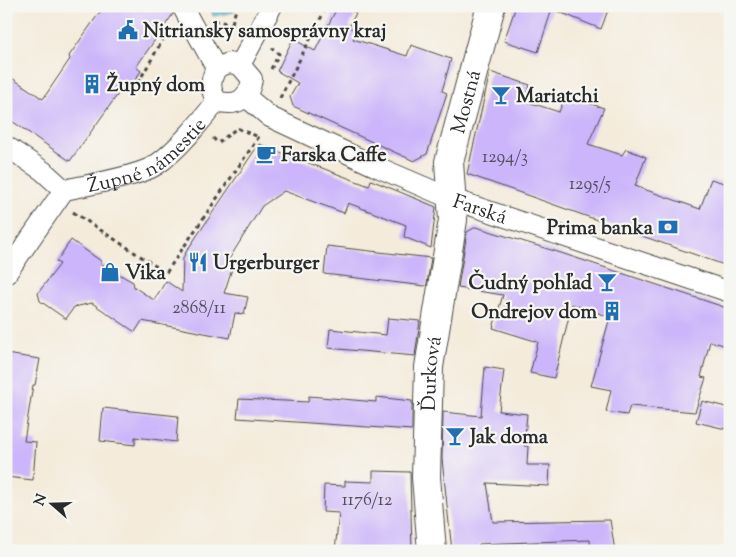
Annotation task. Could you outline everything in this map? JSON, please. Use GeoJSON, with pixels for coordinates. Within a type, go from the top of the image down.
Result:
{"type":"FeatureCollection","features":[{"type":"Feature","properties":{"kind":"street"},"geometry":{"type":"LineString","coordinates":[[182,6],[216,68],[229,63],[240,65],[252,79],[251,89],[245,96]]}},
{"type":"Feature","properties":{"kind":"street"},"geometry":{"type":"LineString","coordinates":[[240,65],[272,6]]}},
{"type":"Feature","properties":{"kind":"street","name":"Mostná"},"geometry":{"type":"LineString","coordinates":[[452,199],[449,162],[491,6]]}},
{"type":"Feature","properties":{"kind":"street","name":"Župné námestie"},"geometry":{"type":"LineString","coordinates":[[216,68],[210,80],[211,91],[217,101],[230,105],[245,96]]}},
{"type":"Feature","properties":{"kind":"street","name":"Farská"},"geometry":{"type":"LineString","coordinates":[[245,96],[270,117],[375,166],[452,199],[730,292]]}},
{"type":"Feature","properties":{"kind":"street","name":"Župné námestie"},"geometry":{"type":"LineString","coordinates":[[64,190],[114,179],[155,165],[198,125],[217,101]]}},
{"type":"Feature","properties":{"kind":"street"},"geometry":{"type":"LineString","coordinates":[[6,146],[43,171],[64,190],[6,274]]}},
{"type":"Feature","properties":{"kind":"street","name":"Ďurková"},"geometry":{"type":"LineString","coordinates":[[432,551],[426,477],[429,367],[453,220],[452,199]]}},
{"type":"Feature","properties":{"kind":"path"},"geometry":{"type":"LineString","coordinates":[[138,83],[182,6]]}},
{"type":"Feature","properties":{"kind":"path"},"geometry":{"type":"LineString","coordinates":[[232,23],[237,6]]}},
{"type":"Feature","properties":{"kind":"path"},"geometry":{"type":"LineString","coordinates":[[73,211],[166,273],[259,137],[327,6]]}},
{"type":"Feature","properties":{"kind":"path"},"geometry":{"type":"LineString","coordinates":[[198,125],[218,143],[237,128],[259,137]]}},
{"type":"Feature","properties":{"kind":"water"},"geometry":{"type":"Polygon","coordinates":[[[211,6],[233,6],[234,12],[213,16],[211,6]]]}},
{"type":"Feature","properties":{"kind":"building","name":"Župný dom"},"geometry":{"type":"Polygon","coordinates":[[[104,6],[170,6],[173,14],[136,67],[141,71],[135,80],[127,90],[123,87],[70,161],[6,117],[6,74],[43,99],[70,59],[69,56],[104,6]]]}},
{"type":"Feature","properties":{"kind":"building"},"geometry":{"type":"Polygon","coordinates":[[[338,6],[344,6],[356,13],[349,27],[357,31],[353,39],[407,56],[411,45],[451,59],[442,91],[447,93],[427,154],[414,161],[293,106],[290,97],[298,83],[277,71],[293,39],[315,51],[338,6]]]}},
{"type":"Feature","properties":{"kind":"building"},"geometry":{"type":"Polygon","coordinates":[[[516,6],[598,6],[608,10],[601,29],[552,9],[538,52],[504,41],[516,6]]]}},
{"type":"Feature","properties":{"kind":"building"},"geometry":{"type":"Polygon","coordinates":[[[490,72],[530,85],[525,101],[559,112],[565,96],[604,108],[588,144],[622,155],[626,149],[646,157],[635,186],[700,209],[711,179],[730,185],[730,267],[467,174],[490,72]]]}},
{"type":"Feature","properties":{"kind":"building"},"geometry":{"type":"Polygon","coordinates":[[[259,144],[369,186],[371,180],[436,207],[431,248],[404,237],[406,225],[348,203],[344,213],[284,191],[262,206],[226,264],[233,266],[224,293],[248,297],[244,314],[235,313],[230,338],[142,321],[135,332],[92,303],[74,307],[66,319],[40,301],[38,293],[60,264],[56,262],[71,240],[101,261],[101,264],[133,282],[134,287],[154,300],[166,281],[182,292],[183,258],[186,252],[259,144]]]}},
{"type":"Feature","properties":{"kind":"building"},"geometry":{"type":"Polygon","coordinates":[[[476,227],[730,309],[730,347],[710,341],[701,377],[706,378],[695,412],[630,406],[627,415],[606,412],[611,390],[591,386],[610,317],[572,304],[554,378],[530,373],[538,342],[493,328],[503,295],[458,288],[467,232],[476,227]]]}},
{"type":"Feature","properties":{"kind":"building"},"geometry":{"type":"Polygon","coordinates":[[[327,246],[431,258],[427,284],[425,286],[324,274],[327,246]]]}},
{"type":"Feature","properties":{"kind":"building"},"geometry":{"type":"Polygon","coordinates":[[[388,318],[420,321],[415,356],[328,348],[330,329],[386,335],[388,318]]]}},
{"type":"Feature","properties":{"kind":"building"},"geometry":{"type":"Polygon","coordinates":[[[6,354],[40,359],[35,385],[33,385],[24,441],[36,442],[33,480],[6,477],[6,354]]]}},
{"type":"Feature","properties":{"kind":"building"},"geometry":{"type":"Polygon","coordinates":[[[485,367],[504,370],[499,411],[527,414],[524,446],[528,446],[527,465],[550,465],[549,486],[487,483],[493,522],[610,520],[615,551],[591,551],[590,540],[479,544],[479,549],[452,551],[442,459],[443,412],[481,416],[485,367]]]}},
{"type":"Feature","properties":{"kind":"building"},"geometry":{"type":"Polygon","coordinates":[[[309,396],[376,402],[376,397],[412,401],[412,430],[237,418],[239,399],[308,402],[309,396]]]}},
{"type":"Feature","properties":{"kind":"building"},"geometry":{"type":"Polygon","coordinates":[[[702,401],[730,408],[730,430],[696,422],[702,401]]]}},
{"type":"Feature","properties":{"kind":"building"},"geometry":{"type":"Polygon","coordinates":[[[103,408],[178,416],[176,442],[135,437],[135,445],[100,441],[103,408]]]}},
{"type":"Feature","properties":{"kind":"building"},"geometry":{"type":"Polygon","coordinates":[[[373,471],[410,472],[412,551],[335,551],[339,513],[323,512],[324,485],[345,486],[345,481],[373,482],[373,471]]]}},
{"type":"Feature","properties":{"kind":"place","name":"Nitriansky samosprávny kraj"},"geometry":{"type":"Point","coordinates":[128,30]}},
{"type":"Feature","properties":{"kind":"place","name":"Župný dom"},"geometry":{"type":"Point","coordinates":[92,84]}},
{"type":"Feature","properties":{"kind":"place","name":"Mariatchi"},"geometry":{"type":"Point","coordinates":[501,95]}},
{"type":"Feature","properties":{"kind":"place","name":"Farska Caffe"},"geometry":{"type":"Point","coordinates":[266,154]}},
{"type":"Feature","properties":{"kind":"place","name":"Prima banka"},"geometry":{"type":"Point","coordinates":[668,227]}},
{"type":"Feature","properties":{"kind":"place","name":"Urgerburger"},"geometry":{"type":"Point","coordinates":[198,262]}},
{"type":"Feature","properties":{"kind":"place","name":"Vika"},"geometry":{"type":"Point","coordinates":[110,272]}},
{"type":"Feature","properties":{"kind":"place","name":"Čudný pohľad"},"geometry":{"type":"Point","coordinates":[607,282]}},
{"type":"Feature","properties":{"kind":"place","name":"Ondrejov dom"},"geometry":{"type":"Point","coordinates":[612,311]}},
{"type":"Feature","properties":{"kind":"place","name":"Jak doma"},"geometry":{"type":"Point","coordinates":[455,436]}}]}
